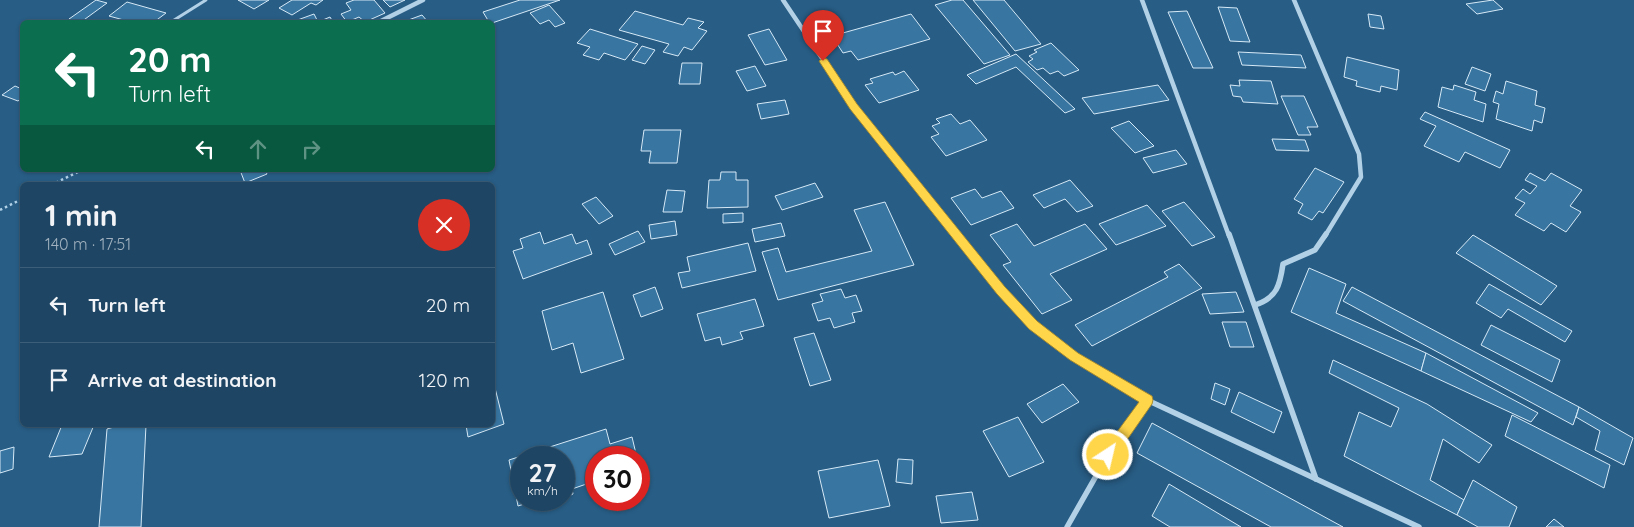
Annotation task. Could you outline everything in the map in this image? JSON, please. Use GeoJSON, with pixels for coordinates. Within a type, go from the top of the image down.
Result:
{"type":"FeatureCollection","features":[{"type":"Feature","properties":{"kind":"street"},"geometry":{"type":"LineString","coordinates":[[383,20],[423,0]]}},
{"type":"Feature","properties":{"kind":"street"},"geometry":{"type":"LineString","coordinates":[[783,0],[854,106],[1001,291],[1033,325],[1074,356],[1147,400],[1419,527]]}},
{"type":"Feature","properties":{"kind":"street"},"geometry":{"type":"LineString","coordinates":[[1142,0],[1255,305],[1316,479]]}},
{"type":"Feature","properties":{"kind":"street"},"geometry":{"type":"LineString","coordinates":[[1255,305],[1268,302],[1278,292],[1283,264],[1295,257],[1315,250],[1361,177],[1358,154],[1294,0]]}},
{"type":"Feature","properties":{"kind":"street"},"geometry":{"type":"LineString","coordinates":[[1068,527],[1108,455],[1147,400]]}},
{"type":"Feature","properties":{"kind":"lane"},"geometry":{"type":"LineString","coordinates":[[174,20],[206,0]]}},
{"type":"Feature","properties":{"kind":"path"},"geometry":{"type":"LineString","coordinates":[[57,182],[78,172]]}},
{"type":"Feature","properties":{"kind":"path"},"geometry":{"type":"LineString","coordinates":[[0,210],[20,200]]}},
{"type":"Feature","properties":{"kind":"building"},"geometry":{"type":"Polygon","coordinates":[[[96,0],[107,3],[84,20],[69,19],[96,0]]]}},
{"type":"Feature","properties":{"kind":"building"},"geometry":{"type":"Polygon","coordinates":[[[238,0],[269,0],[254,9],[238,0]]]}},
{"type":"Feature","properties":{"kind":"building"},"geometry":{"type":"Polygon","coordinates":[[[292,0],[323,0],[316,5],[311,3],[292,15],[279,8],[292,0]]]}},
{"type":"Feature","properties":{"kind":"building"},"geometry":{"type":"Polygon","coordinates":[[[354,0],[374,0],[385,13],[369,20],[363,20],[359,17],[346,20],[341,14],[351,10],[346,3],[354,0]]]}},
{"type":"Feature","properties":{"kind":"building"},"geometry":{"type":"Polygon","coordinates":[[[383,0],[405,0],[390,7],[383,0]]]}},
{"type":"Feature","properties":{"kind":"building"},"geometry":{"type":"Polygon","coordinates":[[[520,0],[560,0],[495,22],[495,20],[488,20],[483,12],[520,0]]]}},
{"type":"Feature","properties":{"kind":"building"},"geometry":{"type":"Polygon","coordinates":[[[952,0],[963,0],[1010,55],[984,64],[935,5],[952,0]]]}},
{"type":"Feature","properties":{"kind":"building"},"geometry":{"type":"Polygon","coordinates":[[[973,0],[1004,0],[1041,44],[1015,51],[973,0]]]}},
{"type":"Feature","properties":{"kind":"building"},"geometry":{"type":"Polygon","coordinates":[[[1493,0],[1503,9],[1477,14],[1466,4],[1493,0]]]}},
{"type":"Feature","properties":{"kind":"building"},"geometry":{"type":"Polygon","coordinates":[[[127,2],[166,13],[157,20],[124,20],[109,16],[127,2]]]}},
{"type":"Feature","properties":{"kind":"building"},"geometry":{"type":"Polygon","coordinates":[[[549,5],[565,23],[555,27],[549,20],[540,24],[530,13],[549,5]]]}},
{"type":"Feature","properties":{"kind":"building"},"geometry":{"type":"Polygon","coordinates":[[[1218,7],[1237,8],[1250,42],[1230,41],[1218,7]]]}},
{"type":"Feature","properties":{"kind":"building"},"geometry":{"type":"Polygon","coordinates":[[[635,11],[683,25],[688,18],[704,22],[698,28],[707,31],[692,50],[684,47],[678,56],[663,52],[669,44],[619,30],[635,11]]]}},
{"type":"Feature","properties":{"kind":"building"},"geometry":{"type":"Polygon","coordinates":[[[1187,11],[1213,68],[1193,68],[1168,12],[1187,11]]]}},
{"type":"Feature","properties":{"kind":"building"},"geometry":{"type":"Polygon","coordinates":[[[314,14],[317,20],[298,20],[314,14]]]}},
{"type":"Feature","properties":{"kind":"building"},"geometry":{"type":"Polygon","coordinates":[[[911,14],[930,39],[858,60],[851,51],[843,53],[832,36],[911,14]]]}},
{"type":"Feature","properties":{"kind":"building"},"geometry":{"type":"Polygon","coordinates":[[[1368,14],[1381,16],[1384,29],[1370,27],[1368,14]]]}},
{"type":"Feature","properties":{"kind":"building"},"geometry":{"type":"Polygon","coordinates":[[[422,15],[426,20],[408,20],[422,15]]]}},
{"type":"Feature","properties":{"kind":"building"},"geometry":{"type":"Polygon","coordinates":[[[590,29],[638,44],[625,60],[604,53],[599,60],[583,55],[590,47],[577,43],[590,29]]]}},
{"type":"Feature","properties":{"kind":"building"},"geometry":{"type":"Polygon","coordinates":[[[769,29],[787,60],[765,65],[748,35],[769,29]]]}},
{"type":"Feature","properties":{"kind":"building"},"geometry":{"type":"Polygon","coordinates":[[[1051,43],[1079,70],[1064,76],[1058,71],[1050,74],[1043,68],[1037,70],[1028,62],[1033,59],[1029,56],[1037,52],[1034,50],[1051,43]]]}},
{"type":"Feature","properties":{"kind":"building"},"geometry":{"type":"Polygon","coordinates":[[[642,46],[655,50],[645,64],[632,60],[642,46]]]}},
{"type":"Feature","properties":{"kind":"building"},"geometry":{"type":"Polygon","coordinates":[[[1238,52],[1301,55],[1306,68],[1242,65],[1238,52]]]}},
{"type":"Feature","properties":{"kind":"building"},"geometry":{"type":"Polygon","coordinates":[[[1016,54],[1075,109],[1065,113],[1016,67],[976,84],[967,75],[1016,54]]]}},
{"type":"Feature","properties":{"kind":"building"},"geometry":{"type":"Polygon","coordinates":[[[1347,57],[1399,70],[1397,90],[1381,86],[1380,92],[1356,86],[1357,81],[1344,77],[1347,57]]]}},
{"type":"Feature","properties":{"kind":"building"},"geometry":{"type":"Polygon","coordinates":[[[682,63],[702,63],[700,84],[679,84],[682,63]]]}},
{"type":"Feature","properties":{"kind":"building"},"geometry":{"type":"Polygon","coordinates":[[[755,66],[766,86],[747,91],[736,71],[755,66]]]}},
{"type":"Feature","properties":{"kind":"building"},"geometry":{"type":"Polygon","coordinates":[[[1472,67],[1491,74],[1485,91],[1465,84],[1472,67]]]}},
{"type":"Feature","properties":{"kind":"building"},"geometry":{"type":"Polygon","coordinates":[[[904,71],[919,90],[879,103],[865,85],[873,83],[870,79],[893,72],[895,75],[904,71]]]}},
{"type":"Feature","properties":{"kind":"building"},"geometry":{"type":"Polygon","coordinates":[[[1239,80],[1271,81],[1278,104],[1243,102],[1241,97],[1233,96],[1230,85],[1240,86],[1239,80]]]}},
{"type":"Feature","properties":{"kind":"building"},"geometry":{"type":"Polygon","coordinates":[[[1506,81],[1537,91],[1535,105],[1545,108],[1542,123],[1534,120],[1532,131],[1496,119],[1499,104],[1493,102],[1496,91],[1503,94],[1506,81]]]}},
{"type":"Feature","properties":{"kind":"building"},"geometry":{"type":"Polygon","coordinates":[[[1158,85],[1169,100],[1094,114],[1082,98],[1158,85]]]}},
{"type":"Feature","properties":{"kind":"building"},"geometry":{"type":"Polygon","coordinates":[[[1454,85],[1476,92],[1474,100],[1486,104],[1483,122],[1438,107],[1442,87],[1453,90],[1454,85]]]}},
{"type":"Feature","properties":{"kind":"building"},"geometry":{"type":"Polygon","coordinates":[[[15,86],[20,88],[20,100],[18,101],[2,95],[15,86]]]}},
{"type":"Feature","properties":{"kind":"building"},"geometry":{"type":"Polygon","coordinates":[[[1281,96],[1304,96],[1318,127],[1307,127],[1311,135],[1298,135],[1281,96]]]}},
{"type":"Feature","properties":{"kind":"building"},"geometry":{"type":"Polygon","coordinates":[[[785,100],[789,114],[761,119],[757,104],[785,100]]]}},
{"type":"Feature","properties":{"kind":"building"},"geometry":{"type":"Polygon","coordinates":[[[1425,112],[1510,150],[1500,168],[1465,152],[1459,162],[1424,146],[1436,126],[1420,119],[1425,112]]]}},
{"type":"Feature","properties":{"kind":"building"},"geometry":{"type":"Polygon","coordinates":[[[951,114],[960,124],[970,120],[987,140],[946,156],[931,137],[939,134],[932,126],[940,123],[936,119],[951,114]]]}},
{"type":"Feature","properties":{"kind":"building"},"geometry":{"type":"Polygon","coordinates":[[[1129,121],[1154,146],[1135,153],[1111,128],[1129,121]]]}},
{"type":"Feature","properties":{"kind":"building"},"geometry":{"type":"Polygon","coordinates":[[[644,130],[681,130],[677,163],[649,163],[651,151],[641,151],[644,130]]]}},
{"type":"Feature","properties":{"kind":"building"},"geometry":{"type":"Polygon","coordinates":[[[1272,139],[1305,140],[1309,151],[1276,150],[1272,139]]]}},
{"type":"Feature","properties":{"kind":"building"},"geometry":{"type":"Polygon","coordinates":[[[1176,150],[1187,164],[1153,173],[1143,158],[1176,150]]]}},
{"type":"Feature","properties":{"kind":"building"},"geometry":{"type":"Polygon","coordinates":[[[1315,168],[1344,182],[1323,213],[1319,211],[1312,220],[1298,213],[1303,204],[1294,199],[1315,168]]]}},
{"type":"Feature","properties":{"kind":"building"},"geometry":{"type":"Polygon","coordinates":[[[241,172],[266,172],[267,174],[247,182],[245,182],[241,172]]]}},
{"type":"Feature","properties":{"kind":"building"},"geometry":{"type":"Polygon","coordinates":[[[721,172],[736,172],[736,180],[748,180],[748,207],[707,208],[709,180],[720,180],[721,172]]]}},
{"type":"Feature","properties":{"kind":"building"},"geometry":{"type":"Polygon","coordinates":[[[1530,173],[1545,181],[1551,173],[1582,190],[1570,206],[1581,212],[1566,232],[1551,223],[1544,231],[1515,215],[1525,203],[1515,198],[1523,189],[1530,194],[1537,186],[1525,180],[1530,173]]]}},
{"type":"Feature","properties":{"kind":"building"},"geometry":{"type":"Polygon","coordinates":[[[1070,180],[1093,206],[1077,212],[1065,199],[1044,208],[1033,195],[1070,180]]]}},
{"type":"Feature","properties":{"kind":"building"},"geometry":{"type":"Polygon","coordinates":[[[815,183],[823,197],[782,210],[775,196],[815,183]]]}},
{"type":"Feature","properties":{"kind":"building"},"geometry":{"type":"Polygon","coordinates":[[[975,189],[982,198],[1001,191],[1014,208],[971,225],[951,198],[975,189]]]}},
{"type":"Feature","properties":{"kind":"building"},"geometry":{"type":"Polygon","coordinates":[[[667,190],[685,191],[682,212],[663,212],[667,190]]]}},
{"type":"Feature","properties":{"kind":"building"},"geometry":{"type":"Polygon","coordinates":[[[596,197],[613,216],[599,224],[582,204],[596,197]]]}},
{"type":"Feature","properties":{"kind":"building"},"geometry":{"type":"Polygon","coordinates":[[[885,202],[914,265],[778,300],[762,252],[778,248],[786,272],[872,251],[854,210],[885,202]]]}},
{"type":"Feature","properties":{"kind":"building"},"geometry":{"type":"Polygon","coordinates":[[[1184,202],[1215,237],[1192,246],[1162,211],[1184,202]]]}},
{"type":"Feature","properties":{"kind":"building"},"geometry":{"type":"Polygon","coordinates":[[[1147,205],[1166,226],[1116,245],[1099,224],[1147,205]]]}},
{"type":"Feature","properties":{"kind":"building"},"geometry":{"type":"Polygon","coordinates":[[[743,213],[743,222],[723,223],[723,214],[743,213]]]}},
{"type":"Feature","properties":{"kind":"building"},"geometry":{"type":"Polygon","coordinates":[[[675,221],[677,235],[651,239],[649,225],[675,221]]]}},
{"type":"Feature","properties":{"kind":"building"},"geometry":{"type":"Polygon","coordinates":[[[781,223],[785,236],[755,242],[752,229],[781,223]]]}},
{"type":"Feature","properties":{"kind":"building"},"geometry":{"type":"Polygon","coordinates":[[[1017,224],[1034,246],[1085,224],[1107,249],[1050,274],[1072,300],[1042,314],[1003,265],[1011,262],[990,235],[1017,224]]]}},
{"type":"Feature","properties":{"kind":"building"},"geometry":{"type":"Polygon","coordinates":[[[638,231],[645,242],[615,255],[609,244],[638,231]]]}},
{"type":"Feature","properties":{"kind":"building"},"geometry":{"type":"Polygon","coordinates":[[[540,232],[544,244],[572,234],[576,244],[587,240],[592,254],[523,279],[513,251],[523,248],[520,239],[540,232]]]}},
{"type":"Feature","properties":{"kind":"building"},"geometry":{"type":"Polygon","coordinates":[[[1473,235],[1557,286],[1541,305],[1456,253],[1473,235]]]}},
{"type":"Feature","properties":{"kind":"building"},"geometry":{"type":"Polygon","coordinates":[[[748,243],[756,271],[682,288],[678,273],[690,271],[687,257],[748,243]]]}},
{"type":"Feature","properties":{"kind":"building"},"geometry":{"type":"Polygon","coordinates":[[[1179,264],[1202,288],[1092,346],[1075,325],[1168,277],[1164,272],[1179,264]]]}},
{"type":"Feature","properties":{"kind":"building"},"geometry":{"type":"Polygon","coordinates":[[[1309,268],[1346,284],[1336,313],[1426,353],[1421,371],[1291,312],[1309,268]]]}},
{"type":"Feature","properties":{"kind":"building"},"geometry":{"type":"Polygon","coordinates":[[[1489,284],[1572,331],[1565,342],[1508,309],[1501,318],[1476,303],[1489,284]]]}},
{"type":"Feature","properties":{"kind":"building"},"geometry":{"type":"Polygon","coordinates":[[[655,287],[663,309],[641,317],[633,295],[655,287]]]}},
{"type":"Feature","properties":{"kind":"building"},"geometry":{"type":"Polygon","coordinates":[[[1352,287],[1579,407],[1573,425],[1343,301],[1352,287]]]}},
{"type":"Feature","properties":{"kind":"building"},"geometry":{"type":"Polygon","coordinates":[[[841,289],[845,298],[856,295],[862,311],[852,313],[855,322],[834,328],[830,318],[818,321],[812,304],[823,301],[820,294],[841,289]]]}},
{"type":"Feature","properties":{"kind":"building"},"geometry":{"type":"Polygon","coordinates":[[[603,292],[624,359],[581,373],[573,343],[552,350],[542,311],[603,292]]]}},
{"type":"Feature","properties":{"kind":"building"},"geometry":{"type":"Polygon","coordinates":[[[1236,292],[1244,312],[1210,314],[1202,294],[1236,292]]]}},
{"type":"Feature","properties":{"kind":"building"},"geometry":{"type":"Polygon","coordinates":[[[755,299],[764,326],[740,332],[743,339],[722,345],[720,337],[705,341],[697,314],[755,299]]]}},
{"type":"Feature","properties":{"kind":"building"},"geometry":{"type":"Polygon","coordinates":[[[1222,322],[1246,322],[1254,347],[1230,347],[1222,322]]]}},
{"type":"Feature","properties":{"kind":"building"},"geometry":{"type":"Polygon","coordinates":[[[1491,325],[1560,360],[1552,382],[1481,345],[1491,325]]]}},
{"type":"Feature","properties":{"kind":"building"},"geometry":{"type":"Polygon","coordinates":[[[814,333],[831,380],[810,386],[794,338],[814,333]]]}},
{"type":"Feature","properties":{"kind":"building"},"geometry":{"type":"Polygon","coordinates":[[[1426,353],[1538,413],[1531,422],[1421,371],[1426,353]]]}},
{"type":"Feature","properties":{"kind":"building"},"geometry":{"type":"Polygon","coordinates":[[[1333,360],[1427,404],[1492,445],[1479,463],[1443,439],[1430,480],[1464,500],[1457,515],[1344,456],[1359,412],[1391,427],[1399,408],[1329,373],[1333,360]]]}},
{"type":"Feature","properties":{"kind":"building"},"geometry":{"type":"Polygon","coordinates":[[[1215,383],[1230,389],[1225,405],[1211,399],[1215,383]]]}},
{"type":"Feature","properties":{"kind":"building"},"geometry":{"type":"Polygon","coordinates":[[[1063,384],[1079,402],[1042,423],[1027,404],[1063,384]]]}},
{"type":"Feature","properties":{"kind":"building"},"geometry":{"type":"Polygon","coordinates":[[[495,388],[504,424],[468,437],[466,427],[495,427],[495,388]]]}},
{"type":"Feature","properties":{"kind":"building"},"geometry":{"type":"Polygon","coordinates":[[[1239,392],[1282,412],[1274,433],[1231,412],[1239,392]]]}},
{"type":"Feature","properties":{"kind":"building"},"geometry":{"type":"Polygon","coordinates":[[[1579,407],[1633,438],[1624,465],[1595,450],[1600,431],[1576,417],[1579,407]]]}},
{"type":"Feature","properties":{"kind":"building"},"geometry":{"type":"Polygon","coordinates":[[[1512,415],[1610,465],[1604,488],[1505,436],[1512,415]]]}},
{"type":"Feature","properties":{"kind":"building"},"geometry":{"type":"Polygon","coordinates":[[[1018,417],[1044,462],[1009,477],[983,431],[1018,417]]]}},
{"type":"Feature","properties":{"kind":"building"},"geometry":{"type":"Polygon","coordinates":[[[1152,423],[1343,527],[1271,527],[1137,453],[1152,423]]]}},
{"type":"Feature","properties":{"kind":"building"},"geometry":{"type":"Polygon","coordinates":[[[61,427],[93,427],[82,454],[49,457],[61,427]]]}},
{"type":"Feature","properties":{"kind":"building"},"geometry":{"type":"Polygon","coordinates":[[[114,427],[146,427],[141,527],[99,527],[107,429],[114,427]]]}},
{"type":"Feature","properties":{"kind":"building"},"geometry":{"type":"Polygon","coordinates":[[[606,429],[610,444],[632,437],[634,446],[585,446],[585,484],[575,488],[575,446],[553,446],[606,429]]]}},
{"type":"Feature","properties":{"kind":"building"},"geometry":{"type":"Polygon","coordinates":[[[14,447],[13,469],[0,473],[0,451],[14,447]]]}},
{"type":"Feature","properties":{"kind":"building"},"geometry":{"type":"Polygon","coordinates":[[[898,459],[913,460],[912,484],[896,482],[898,459]]]}},
{"type":"Feature","properties":{"kind":"building"},"geometry":{"type":"Polygon","coordinates":[[[878,460],[890,506],[829,518],[818,471],[878,460]]]}},
{"type":"Feature","properties":{"kind":"building"},"geometry":{"type":"Polygon","coordinates":[[[1473,480],[1517,507],[1509,527],[1478,527],[1457,515],[1473,480]]]}},
{"type":"Feature","properties":{"kind":"building"},"geometry":{"type":"Polygon","coordinates":[[[1169,484],[1241,527],[1170,527],[1152,516],[1169,484]]]}},
{"type":"Feature","properties":{"kind":"building"},"geometry":{"type":"Polygon","coordinates":[[[972,492],[978,520],[941,523],[936,496],[972,492]]]}},
{"type":"Feature","properties":{"kind":"building"},"geometry":{"type":"Polygon","coordinates":[[[1554,519],[1564,527],[1546,527],[1554,519]]]}},
{"type":"Feature","properties":{"kind":"route"},"geometry":{"type":"LineString","coordinates":[[823,61],[854,106],[1001,291],[1033,325],[1074,356],[1147,400],[1108,455]]}}]}
